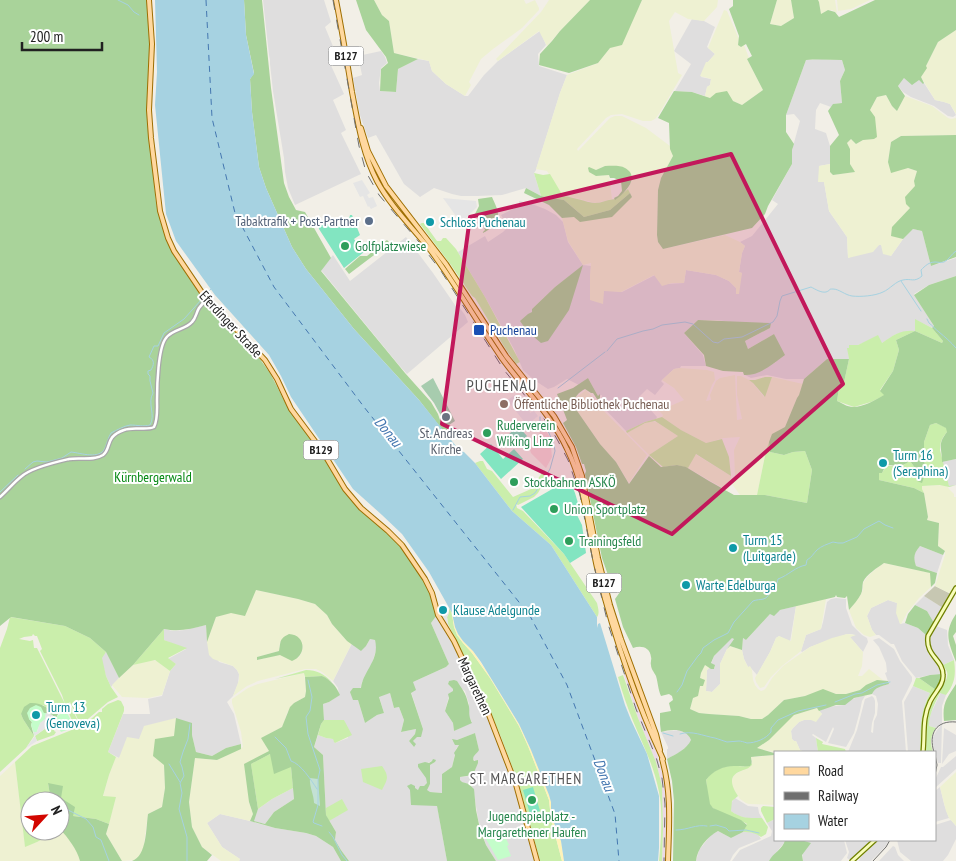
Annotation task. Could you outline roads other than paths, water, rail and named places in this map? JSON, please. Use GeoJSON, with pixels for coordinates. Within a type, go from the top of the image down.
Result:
{"type":"FeatureCollection","features":[{"type":"Feature","properties":{"kind":"main road","name":"Eferdinger Straße"},"geometry":{"type":"LineString","coordinates":[[149,0],[152,44],[151,138],[160,211],[174,251],[207,300],[265,360],[292,409],[323,452],[345,488],[361,508],[402,545],[428,584],[435,601]]}},
{"type":"Feature","properties":{"kind":"main road","name":"B127"},"geometry":{"type":"LineString","coordinates":[[336,0],[356,113],[368,151],[386,186],[451,271],[510,361],[554,416],[572,447],[582,476],[610,605],[656,734],[668,782],[670,797],[668,861]]}},
{"type":"Feature","properties":{"kind":"main road"},"geometry":{"type":"LineString","coordinates":[[923,751],[925,714],[942,683],[943,676],[941,666],[929,649],[928,636],[956,588]]}},
{"type":"Feature","properties":{"kind":"main road","name":"Margarethen"},"geometry":{"type":"LineString","coordinates":[[435,601],[438,615],[454,641],[489,715],[519,796],[537,861]]}},
{"type":"Feature","properties":{"kind":"main road"},"geometry":{"type":"LineString","coordinates":[[852,861],[874,841]]}},
{"type":"Feature","properties":{"kind":"street"},"geometry":{"type":"LineString","coordinates":[[0,497],[19,478],[28,472],[70,459],[99,456],[105,453],[112,438],[118,433],[130,428],[149,429],[154,427],[160,357],[164,340],[172,332],[191,323],[198,309],[207,300]]}},
{"type":"Feature","properties":{"kind":"water","name":"Donau"},"geometry":{"type":"Polygon","coordinates":[[[155,0],[244,0],[246,35],[254,74],[250,79],[259,167],[266,188],[292,247],[306,269],[354,329],[419,400],[460,451],[464,452],[475,463],[512,511],[551,545],[597,617],[597,628],[600,623],[625,705],[647,754],[659,796],[658,861],[564,861],[561,841],[551,815],[549,795],[519,724],[481,662],[458,634],[452,613],[429,572],[402,534],[353,489],[291,397],[269,355],[215,295],[176,241],[166,214],[155,105],[157,72],[155,0]]]}},
{"type":"Feature","properties":{"kind":"waterway"},"geometry":{"type":"LineString","coordinates":[[118,0],[128,5],[139,15]]}},
{"type":"Feature","properties":{"kind":"waterway"},"geometry":{"type":"LineString","coordinates":[[607,351],[617,339],[662,325],[685,322],[693,324],[713,342],[718,343],[724,339],[742,337],[773,322],[777,316],[782,296],[811,287],[824,292],[835,289],[852,296],[876,294],[886,291],[900,281],[919,278],[922,276],[921,270],[929,263],[944,262],[956,251]]}},
{"type":"Feature","properties":{"kind":"waterway"},"geometry":{"type":"LineString","coordinates":[[901,281],[921,311]]}},
{"type":"Feature","properties":{"kind":"waterway"},"geometry":{"type":"LineString","coordinates":[[206,294],[211,289]]}},
{"type":"Feature","properties":{"kind":"waterway"},"geometry":{"type":"LineString","coordinates":[[25,469],[33,462],[47,462],[62,458],[71,452],[90,455],[99,454],[103,452],[111,433],[130,425],[150,425],[152,421],[151,397],[153,393],[148,371],[151,370],[153,363],[149,357],[154,346],[158,346],[164,333],[184,319],[202,299]]}},
{"type":"Feature","properties":{"kind":"waterway"},"geometry":{"type":"LineString","coordinates":[[927,319],[956,348]]}},
{"type":"Feature","properties":{"kind":"waterway"},"geometry":{"type":"LineString","coordinates":[[558,388],[605,352]]}},
{"type":"Feature","properties":{"kind":"waterway"},"geometry":{"type":"LineString","coordinates":[[513,510],[520,497],[530,496],[535,493],[550,469],[555,451],[554,445],[549,433],[540,421],[540,417]]}},
{"type":"Feature","properties":{"kind":"waterway"},"geometry":{"type":"LineString","coordinates":[[0,492],[18,475]]}},
{"type":"Feature","properties":{"kind":"waterway"},"geometry":{"type":"LineString","coordinates":[[677,692],[682,685],[687,671],[703,648],[728,633],[734,622],[753,601],[767,597],[770,592],[769,585],[777,583],[778,579],[806,565],[807,560],[825,545],[833,542],[843,543],[857,537],[864,529],[879,521],[893,528]]}},
{"type":"Feature","properties":{"kind":"waterway"},"geometry":{"type":"LineString","coordinates":[[308,680],[312,697],[310,711],[306,717],[308,734],[320,770],[318,805],[313,822],[322,826]]}},
{"type":"Feature","properties":{"kind":"waterway"},"geometry":{"type":"LineString","coordinates":[[835,702],[862,693],[877,685],[890,682]]}},
{"type":"Feature","properties":{"kind":"waterway"},"geometry":{"type":"LineString","coordinates":[[680,734],[693,733],[727,742],[753,742],[763,739],[769,734],[771,728],[778,720],[798,711],[826,705]]}},
{"type":"Feature","properties":{"kind":"waterway"},"geometry":{"type":"LineString","coordinates":[[187,861],[187,837],[179,809],[182,793],[180,783],[184,776],[180,762],[188,739],[190,724]]}},
{"type":"Feature","properties":{"kind":"waterway"},"geometry":{"type":"LineString","coordinates":[[663,733],[673,736]]}},
{"type":"Feature","properties":{"kind":"waterway"},"geometry":{"type":"LineString","coordinates":[[275,737],[286,748],[291,761],[302,769],[317,789]]}},
{"type":"Feature","properties":{"kind":"waterway"},"geometry":{"type":"LineString","coordinates":[[169,764],[180,782]]}},
{"type":"Feature","properties":{"kind":"waterway"},"geometry":{"type":"LineString","coordinates":[[70,811],[86,819],[93,827],[96,837],[101,840],[109,861]]}},
{"type":"Feature","properties":{"kind":"waterway"},"geometry":{"type":"LineString","coordinates":[[710,826],[716,825],[729,831],[746,830],[759,833]]}},
{"type":"Feature","properties":{"kind":"waterway"},"geometry":{"type":"LineString","coordinates":[[676,830],[707,826]]}},
{"type":"Feature","properties":{"kind":"waterway"},"geometry":{"type":"LineString","coordinates":[[329,832],[347,861]]}},
{"type":"Feature","properties":{"kind":"tram line"},"geometry":{"type":"LineString","coordinates":[[934,751],[932,739],[935,730],[943,723],[956,722]]}},
{"type":"Feature","properties":{"kind":"tram line"},"geometry":{"type":"LineString","coordinates":[[936,760],[936,770]]}},
{"type":"Feature","properties":{"kind":"tram line"},"geometry":{"type":"LineString","coordinates":[[873,861],[889,841]]}},
{"type":"Feature","properties":{"kind":"railway"},"geometry":{"type":"LineString","coordinates":[[333,0],[359,146],[366,172],[379,195],[441,271],[504,370],[549,425],[568,460],[580,495],[608,624],[636,709],[656,757],[662,778],[665,804],[664,861]]}},
{"type":"Feature","properties":{"kind":"place","name":"Tabaktrafik + Post-Partner"},"geometry":{"type":"Point","coordinates":[369,221]}},
{"type":"Feature","properties":{"kind":"place","name":"Schloss Puchenau"},"geometry":{"type":"Point","coordinates":[430,222]}},
{"type":"Feature","properties":{"kind":"place","name":"Golfplatzwiese"},"geometry":{"type":"Point","coordinates":[345,246]}},
{"type":"Feature","properties":{"kind":"place","name":"Puchenau"},"geometry":{"type":"Point","coordinates":[479,330]}},
{"type":"Feature","properties":{"kind":"place","name":"Öffentliche Bibliothek Puchenau"},"geometry":{"type":"Point","coordinates":[504,404]}},
{"type":"Feature","properties":{"kind":"place","name":"St. Andreas Kirche"},"geometry":{"type":"Point","coordinates":[446,417]}},
{"type":"Feature","properties":{"kind":"place","name":"Ruderverein Wiking Linz"},"geometry":{"type":"Point","coordinates":[487,433]}},
{"type":"Feature","properties":{"kind":"place","name":"Turm 16 (Seraphina)"},"geometry":{"type":"Point","coordinates":[883,463]}},
{"type":"Feature","properties":{"kind":"place","name":"Stockbahnen ASKÖ"},"geometry":{"type":"Point","coordinates":[514,482]}},
{"type":"Feature","properties":{"kind":"place","name":"Union Sportplatz"},"geometry":{"type":"Point","coordinates":[554,509]}},
{"type":"Feature","properties":{"kind":"place","name":"Trainingsfeld"},"geometry":{"type":"Point","coordinates":[569,541]}},
{"type":"Feature","properties":{"kind":"place","name":"Turm 15 (Luitgarde)"},"geometry":{"type":"Point","coordinates":[733,548]}},
{"type":"Feature","properties":{"kind":"place","name":"Warte Edelburga"},"geometry":{"type":"Point","coordinates":[686,585]}},
{"type":"Feature","properties":{"kind":"place","name":"Klause Adelgunde"},"geometry":{"type":"Point","coordinates":[443,610]}},
{"type":"Feature","properties":{"kind":"place","name":"Turm 13 (Genoveva)"},"geometry":{"type":"Point","coordinates":[36,715]}},
{"type":"Feature","properties":{"kind":"place","name":"Jugendspielplatz - Margarethener Haufen"},"geometry":{"type":"Point","coordinates":[532,800]}},
{"type":"Feature","properties":{"kind":"district","name":"PUCHENAU"},"geometry":{"type":"Point","coordinates":[502,385]}},
{"type":"Feature","properties":{"kind":"district","name":"ST. MARGARETHEN"},"geometry":{"type":"Point","coordinates":[526,779]}},
{"type":"Feature","properties":{"kind":"park label","name":"Kürnbergerwald"},"geometry":{"type":"Point","coordinates":[153,477]}}]}
